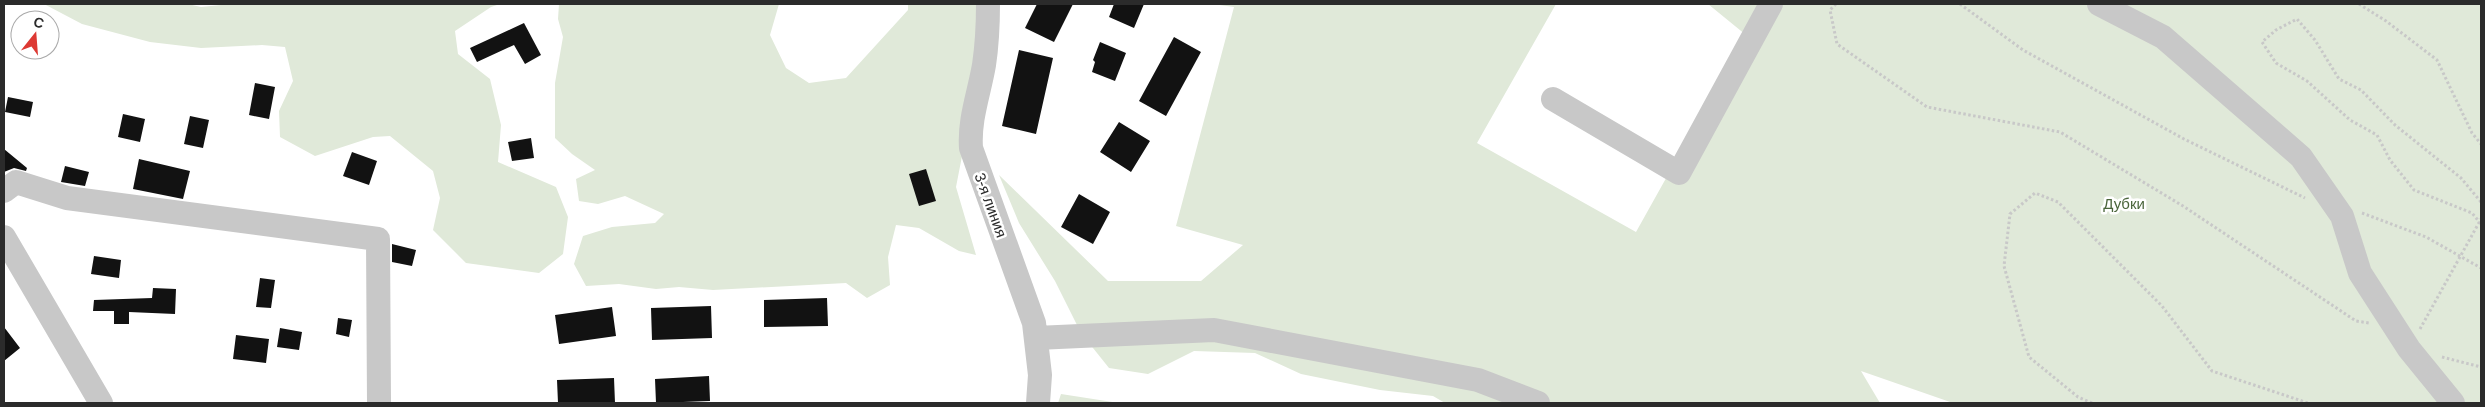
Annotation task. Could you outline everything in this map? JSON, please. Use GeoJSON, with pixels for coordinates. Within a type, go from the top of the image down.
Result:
{"type":"FeatureCollection","features":[{"type":"Feature","properties":{"kind":"street","name":"3-я линия"},"geometry":{"type":"LineString","coordinates":[[988,4],[988,35],[984,66],[970,128],[971,148],[1034,323],[1040,375],[1038,403]]}},
{"type":"Feature","properties":{"kind":"street"},"geometry":{"type":"LineString","coordinates":[[1553,99],[1679,174],[1771,4]]}},
{"type":"Feature","properties":{"kind":"street"},"geometry":{"type":"LineString","coordinates":[[2099,4],[2163,37],[2301,156],[2342,216],[2360,273],[2409,348],[2453,403]]}},
{"type":"Feature","properties":{"kind":"street"},"geometry":{"type":"LineString","coordinates":[[4,191],[16,182],[67,198],[378,239],[379,403]]}},
{"type":"Feature","properties":{"kind":"street"},"geometry":{"type":"LineString","coordinates":[[4,238],[101,403]]}},
{"type":"Feature","properties":{"kind":"street"},"geometry":{"type":"LineString","coordinates":[[1036,338],[1214,330],[1478,380],[1538,403]]}},
{"type":"Feature","properties":{"kind":"path"},"geometry":{"type":"LineString","coordinates":[[1836,4],[1830,10],[1837,44],[1927,107],[2060,132],[2183,206],[2356,321],[2394,326]]}},
{"type":"Feature","properties":{"kind":"path"},"geometry":{"type":"LineString","coordinates":[[1960,4],[2024,50],[2184,139],[2307,199]]}},
{"type":"Feature","properties":{"kind":"path"},"geometry":{"type":"LineString","coordinates":[[2359,4],[2386,21],[2437,60],[2472,133],[2481,144]]}},
{"type":"Feature","properties":{"kind":"path"},"geometry":{"type":"LineString","coordinates":[[2481,202],[2461,178],[2395,125],[2360,90],[2339,79],[2298,19],[2276,30],[2262,42],[2276,63],[2307,81],[2350,120],[2377,135],[2390,160],[2414,190],[2472,213],[2481,221],[2409,348],[2481,367]]}},
{"type":"Feature","properties":{"kind":"path"},"geometry":{"type":"LineString","coordinates":[[2092,403],[2078,397],[2029,357],[2004,266],[2010,214],[2035,193],[2058,202],[2162,306],[2212,371],[2308,403]]}},
{"type":"Feature","properties":{"kind":"path"},"geometry":{"type":"LineString","coordinates":[[2342,216],[2360,213],[2426,237],[2461,255],[2481,268]]}},
{"type":"Feature","properties":{"kind":"green space"},"geometry":{"type":"Polygon","coordinates":[[[44,4],[188,4],[201,7],[231,4],[500,4],[491,7],[455,31],[458,54],[490,79],[501,125],[498,162],[556,187],[568,217],[563,254],[539,273],[466,263],[433,230],[440,198],[433,171],[390,136],[373,137],[315,156],[280,137],[279,111],[293,81],[285,47],[262,45],[201,48],[150,42],[82,24],[60,12],[60,10],[55,10],[44,4]]]}},
{"type":"Feature","properties":{"kind":"green space"},"geometry":{"type":"Polygon","coordinates":[[[559,4],[779,4],[770,35],[786,68],[809,83],[846,78],[908,10],[908,4],[976,4],[982,26],[970,115],[956,187],[976,255],[959,251],[919,228],[896,225],[888,257],[890,285],[867,298],[846,283],[713,290],[679,287],[656,289],[619,284],[586,286],[574,264],[583,236],[612,227],[655,223],[664,214],[625,196],[598,204],[579,201],[576,179],[595,170],[572,154],[555,138],[555,83],[563,37],[558,19],[559,4]]]}},
{"type":"Feature","properties":{"kind":"green space","name":"Дубки"},"geometry":{"type":"Polygon","coordinates":[[[1212,4],[1556,4],[1477,143],[1636,232],[1746,35],[1708,4],[2481,4],[2481,403],[1953,403],[1861,371],[1880,403],[1445,403],[1433,396],[1380,390],[1301,374],[1255,353],[1194,351],[1148,374],[1109,368],[1081,333],[1055,281],[1019,223],[999,175],[1108,281],[1201,281],[1243,245],[1176,226],[1234,7],[1212,4]]]}},
{"type":"Feature","properties":{"kind":"green space"},"geometry":{"type":"Polygon","coordinates":[[[1061,394],[1119,403],[1058,403],[1061,394]]]}},
{"type":"Feature","properties":{"kind":"building"},"geometry":{"type":"Polygon","coordinates":[[[1037,4],[1073,4],[1054,42],[1025,28],[1037,4]]]}},
{"type":"Feature","properties":{"kind":"building"},"geometry":{"type":"Polygon","coordinates":[[[1114,4],[1144,4],[1134,28],[1109,17],[1114,4]]]}},
{"type":"Feature","properties":{"kind":"building"},"geometry":{"type":"Polygon","coordinates":[[[524,23],[541,55],[525,64],[514,45],[477,62],[470,48],[524,23]]]}},
{"type":"Feature","properties":{"kind":"building"},"geometry":{"type":"Polygon","coordinates":[[[1174,37],[1201,52],[1166,116],[1139,101],[1174,37]]]}},
{"type":"Feature","properties":{"kind":"building"},"geometry":{"type":"Polygon","coordinates":[[[1100,42],[1126,53],[1115,81],[1092,72],[1095,62],[1093,60],[1100,42]]]}},
{"type":"Feature","properties":{"kind":"building"},"geometry":{"type":"Polygon","coordinates":[[[1019,50],[1053,58],[1036,134],[1002,126],[1019,50]]]}},
{"type":"Feature","properties":{"kind":"building"},"geometry":{"type":"Polygon","coordinates":[[[255,83],[275,87],[269,119],[249,115],[255,83]]]}},
{"type":"Feature","properties":{"kind":"building"},"geometry":{"type":"Polygon","coordinates":[[[8,97],[33,102],[30,117],[5,112],[8,97]]]}},
{"type":"Feature","properties":{"kind":"building"},"geometry":{"type":"Polygon","coordinates":[[[123,114],[145,119],[140,142],[118,137],[123,114]]]}},
{"type":"Feature","properties":{"kind":"building"},"geometry":{"type":"Polygon","coordinates":[[[190,116],[209,120],[203,148],[184,144],[190,116]]]}},
{"type":"Feature","properties":{"kind":"building"},"geometry":{"type":"Polygon","coordinates":[[[1119,122],[1150,141],[1131,172],[1100,152],[1119,122]]]}},
{"type":"Feature","properties":{"kind":"building"},"geometry":{"type":"Polygon","coordinates":[[[531,138],[534,158],[512,161],[508,142],[531,138]]]}},
{"type":"Feature","properties":{"kind":"building"},"geometry":{"type":"Polygon","coordinates":[[[4,149],[27,168],[26,171],[14,168],[4,172],[4,149]]]}},
{"type":"Feature","properties":{"kind":"building"},"geometry":{"type":"Polygon","coordinates":[[[352,152],[377,161],[369,185],[343,176],[352,152]]]}},
{"type":"Feature","properties":{"kind":"building"},"geometry":{"type":"Polygon","coordinates":[[[139,159],[190,171],[183,199],[133,189],[139,159]]]}},
{"type":"Feature","properties":{"kind":"building"},"geometry":{"type":"Polygon","coordinates":[[[65,166],[89,172],[85,186],[61,182],[65,166]]]}},
{"type":"Feature","properties":{"kind":"building"},"geometry":{"type":"Polygon","coordinates":[[[926,169],[936,201],[919,206],[909,174],[926,169]]]}},
{"type":"Feature","properties":{"kind":"building"},"geometry":{"type":"Polygon","coordinates":[[[1079,194],[1110,212],[1093,244],[1061,227],[1079,194]]]}},
{"type":"Feature","properties":{"kind":"building"},"geometry":{"type":"Polygon","coordinates":[[[392,244],[416,250],[412,266],[392,262],[392,244]]]}},
{"type":"Feature","properties":{"kind":"building"},"geometry":{"type":"Polygon","coordinates":[[[94,256],[121,260],[119,278],[91,274],[94,256]]]}},
{"type":"Feature","properties":{"kind":"building"},"geometry":{"type":"Polygon","coordinates":[[[260,278],[275,280],[271,308],[256,307],[260,278]]]}},
{"type":"Feature","properties":{"kind":"building"},"geometry":{"type":"Polygon","coordinates":[[[153,288],[176,289],[175,314],[129,312],[129,324],[114,324],[114,311],[93,311],[94,300],[152,298],[153,288]]]}},
{"type":"Feature","properties":{"kind":"building"},"geometry":{"type":"Polygon","coordinates":[[[827,298],[828,326],[764,327],[764,300],[827,298]]]}},
{"type":"Feature","properties":{"kind":"building"},"geometry":{"type":"Polygon","coordinates":[[[711,306],[712,338],[652,340],[651,308],[711,306]]]}},
{"type":"Feature","properties":{"kind":"building"},"geometry":{"type":"Polygon","coordinates":[[[612,307],[616,336],[559,344],[555,315],[612,307]]]}},
{"type":"Feature","properties":{"kind":"building"},"geometry":{"type":"Polygon","coordinates":[[[338,318],[352,320],[349,337],[336,334],[338,318]]]}},
{"type":"Feature","properties":{"kind":"building"},"geometry":{"type":"Polygon","coordinates":[[[4,327],[20,348],[4,361],[4,327]]]}},
{"type":"Feature","properties":{"kind":"building"},"geometry":{"type":"Polygon","coordinates":[[[280,328],[302,332],[299,350],[277,347],[280,328]]]}},
{"type":"Feature","properties":{"kind":"building"},"geometry":{"type":"Polygon","coordinates":[[[236,335],[269,339],[266,363],[233,359],[236,335]]]}},
{"type":"Feature","properties":{"kind":"building"},"geometry":{"type":"Polygon","coordinates":[[[709,376],[710,401],[656,403],[655,379],[709,376]]]}},
{"type":"Feature","properties":{"kind":"building"},"geometry":{"type":"Polygon","coordinates":[[[614,378],[615,403],[558,403],[557,380],[614,378]]]}}]}
